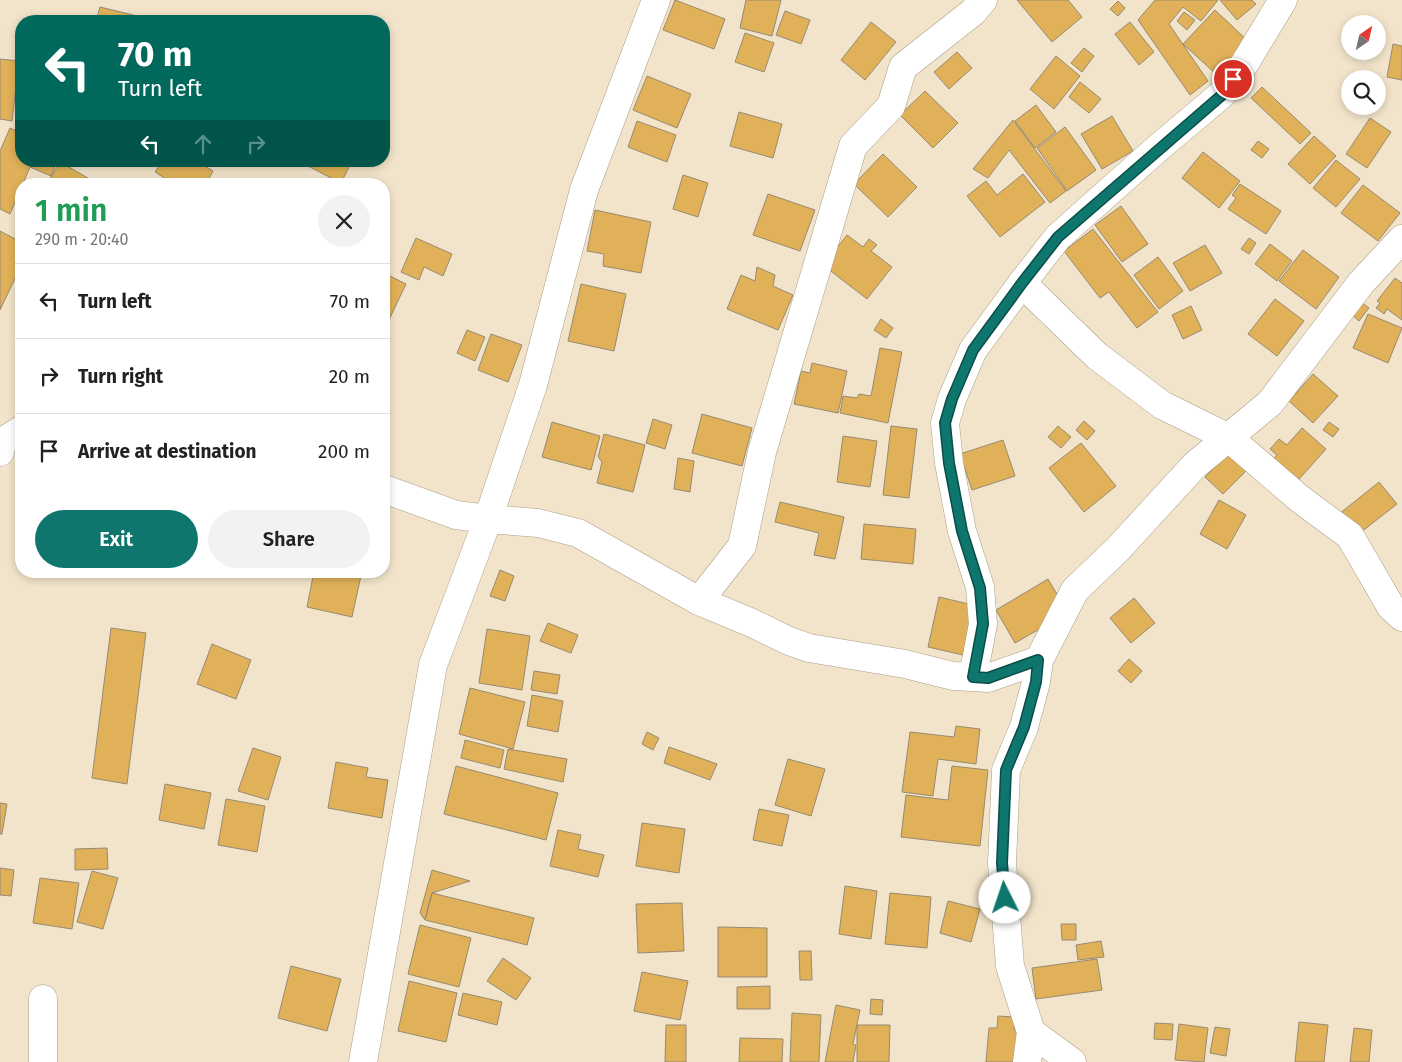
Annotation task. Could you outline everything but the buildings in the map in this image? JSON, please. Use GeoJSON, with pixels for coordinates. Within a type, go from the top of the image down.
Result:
{"type":"FeatureCollection","features":[{"type":"Feature","properties":{"kind":"street"},"geometry":{"type":"LineString","coordinates":[[363,1062],[433,665],[488,519],[533,385],[584,190],[656,0]]}},
{"type":"Feature","properties":{"kind":"street"},"geometry":{"type":"LineString","coordinates":[[699,601],[742,546],[762,452],[853,146],[891,106],[903,67],[972,12],[983,0]]}},
{"type":"Feature","properties":{"kind":"street"},"geometry":{"type":"LineString","coordinates":[[973,677],[983,624],[980,588],[962,531],[949,463],[945,423],[952,399],[973,350],[1058,237],[1222,95],[1245,63],[1283,0]]}},
{"type":"Feature","properties":{"kind":"street"},"geometry":{"type":"LineString","coordinates":[[1027,1062],[1031,1032],[1010,966],[1002,863],[1006,770],[1024,727],[1036,682],[1038,660],[1075,590],[1117,550],[1195,465],[1270,403],[1361,283],[1402,239]]}},
{"type":"Feature","properties":{"kind":"street"},"geometry":{"type":"LineString","coordinates":[[1022,283],[1097,356],[1162,405],[1229,438],[1300,499],[1350,536],[1391,607],[1402,617]]}},
{"type":"Feature","properties":{"kind":"street"},"geometry":{"type":"LineString","coordinates":[[390,491],[456,515],[538,522],[578,533],[699,601],[752,623],[788,641],[809,648],[906,664],[953,676],[988,678],[1038,660]]}},
{"type":"Feature","properties":{"kind":"street"},"geometry":{"type":"LineString","coordinates":[[43,999],[43,1062]]}},
{"type":"Feature","properties":{"kind":"street"},"geometry":{"type":"LineString","coordinates":[[1031,1032],[1072,1062]]}},
{"type":"Feature","properties":{"kind":"route"},"geometry":{"type":"LineString","coordinates":[[1005,898],[1002,863],[1006,770],[1024,727],[1036,682],[1038,660],[988,678],[973,677],[983,624],[980,588],[962,531],[949,463],[945,423],[952,399],[973,350],[1058,237],[1158,148],[1222,95],[1233,79]]}}]}
